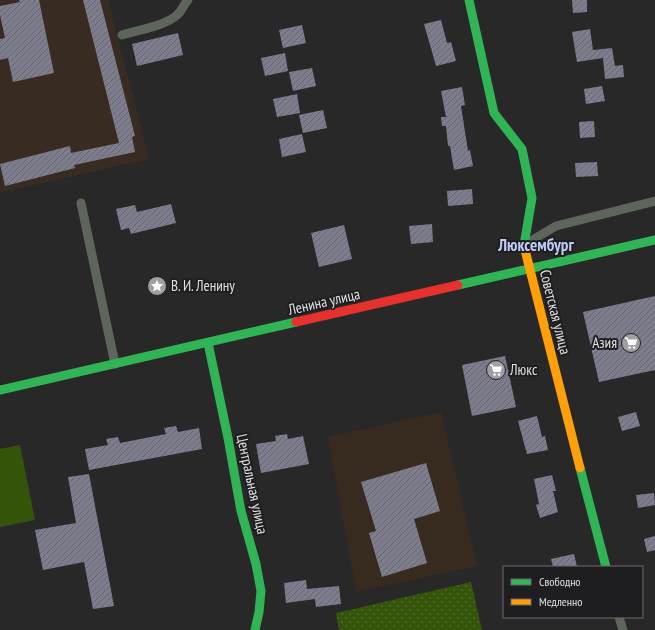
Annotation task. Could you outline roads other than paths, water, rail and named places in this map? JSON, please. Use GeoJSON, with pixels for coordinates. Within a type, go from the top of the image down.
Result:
{"type":"FeatureCollection","features":[{"type":"Feature","properties":{"kind":"street"},"geometry":{"type":"LineString","coordinates":[[122,35],[168,21],[177,16],[181,11],[183,4],[188,0]]}},
{"type":"Feature","properties":{"kind":"street","name":"Советская улица"},"geometry":{"type":"LineString","coordinates":[[469,0],[494,113],[522,149],[532,198],[524,245],[606,566]]}},
{"type":"Feature","properties":{"kind":"street"},"geometry":{"type":"LineString","coordinates":[[524,245],[556,226],[655,201]]}},
{"type":"Feature","properties":{"kind":"street"},"geometry":{"type":"LineString","coordinates":[[81,203],[115,364]]}},
{"type":"Feature","properties":{"kind":"street","name":"Ленина улица"},"geometry":{"type":"LineString","coordinates":[[0,390],[655,240]]}},
{"type":"Feature","properties":{"kind":"street","name":"Центральная улица"},"geometry":{"type":"LineString","coordinates":[[208,343],[228,438],[241,510],[256,564],[261,592],[256,630]]}},
{"type":"Feature","properties":{"kind":"street"},"geometry":{"type":"LineString","coordinates":[[619,618],[622,630]]}},
{"type":"Feature","properties":{"kind":"place","name":"В. И. Ленину"},"geometry":{"type":"Point","coordinates":[157,286]}},
{"type":"Feature","properties":{"kind":"place","name":"Азия"},"geometry":{"type":"Point","coordinates":[631,343]}},
{"type":"Feature","properties":{"kind":"place","name":"Люкс"},"geometry":{"type":"Point","coordinates":[496,370]}},
{"type":"Feature","properties":{"kind":"district","name":"Люксембург"},"geometry":{"type":"Point","coordinates":[536,245]}}]}
